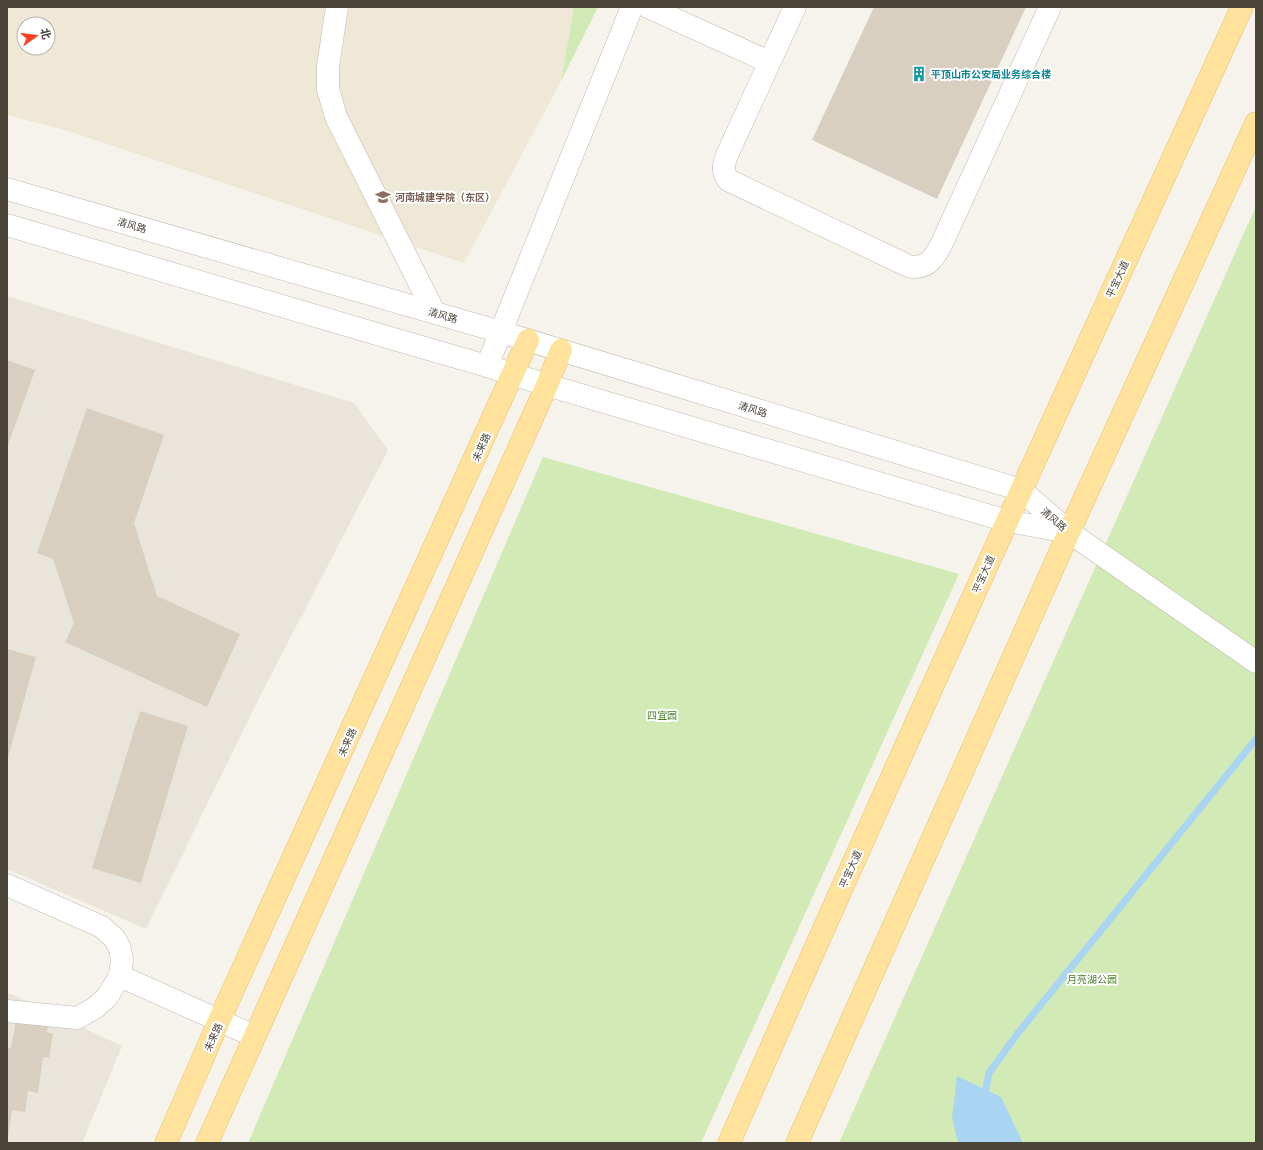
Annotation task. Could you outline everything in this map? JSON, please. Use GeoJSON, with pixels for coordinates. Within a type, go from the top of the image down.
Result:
{"type":"FeatureCollection","features":[{"type":"Feature","properties":{"kind":"main road","name":"平宝大道"},"geometry":{"type":"LineString","coordinates":[[729,1143],[816,945],[1007,521],[1242,7]]}},
{"type":"Feature","properties":{"kind":"main road"},"geometry":{"type":"LineString","coordinates":[[797,1143],[1069,532],[1256,123]]}},
{"type":"Feature","properties":{"kind":"main road","name":"未来路"},"geometry":{"type":"LineString","coordinates":[[166,1143],[219,1021],[514,374],[528,340]]}},
{"type":"Feature","properties":{"kind":"main road"},"geometry":{"type":"LineString","coordinates":[[207,1143],[547,385],[561,350]]}},
{"type":"Feature","properties":{"kind":"street"},"geometry":{"type":"LineString","coordinates":[[337,7],[328,66],[328,89],[336,117],[434,312]]}},
{"type":"Feature","properties":{"kind":"street"},"geometry":{"type":"LineString","coordinates":[[488,366],[632,7]]}},
{"type":"Feature","properties":{"kind":"street"},"geometry":{"type":"LineString","coordinates":[[648,7],[769,62]]}},
{"type":"Feature","properties":{"kind":"street"},"geometry":{"type":"LineString","coordinates":[[795,7],[727,155],[724,164],[724,173],[728,180],[913,267],[925,264],[934,258],[942,243],[1050,7]]}},
{"type":"Feature","properties":{"kind":"street","name":"清风路"},"geometry":{"type":"LineString","coordinates":[[7,189],[434,312],[1021,490],[1069,532]]}},
{"type":"Feature","properties":{"kind":"street","name":"清风路"},"geometry":{"type":"LineString","coordinates":[[7,225],[488,366],[547,385],[1007,521],[1069,532]]}},
{"type":"Feature","properties":{"kind":"street"},"geometry":{"type":"LineString","coordinates":[[1069,532],[1256,662]]}},
{"type":"Feature","properties":{"kind":"street"},"geometry":{"type":"LineString","coordinates":[[7,885],[102,927],[115,939],[120,949],[122,960],[120,976],[107,997],[95,1008],[77,1018],[7,1011]]}},
{"type":"Feature","properties":{"kind":"street"},"geometry":{"type":"LineString","coordinates":[[120,976],[254,1036]]}},
{"type":"Feature","properties":{"kind":"shaded area","name":"河南城建学院（东区）"},"geometry":{"type":"Polygon","coordinates":[[[7,7],[574,7],[561,81],[464,263],[68,131],[7,115],[7,7]]]}},
{"type":"Feature","properties":{"kind":"shaded area"},"geometry":{"type":"Polygon","coordinates":[[[7,296],[354,403],[388,450],[260,696],[146,929],[7,869],[7,296]]]}},
{"type":"Feature","properties":{"kind":"shaded area"},"geometry":{"type":"Polygon","coordinates":[[[7,992],[122,1046],[82,1143],[7,1143],[7,992]]]}},
{"type":"Feature","properties":{"kind":"green space"},"geometry":{"type":"Polygon","coordinates":[[[574,7],[598,7],[561,81],[574,7]]]}},
{"type":"Feature","properties":{"kind":"green space","name":"月亮湖公园"},"geometry":{"type":"Polygon","coordinates":[[[1256,206],[1256,1143],[839,1143],[1256,206]]]}},
{"type":"Feature","properties":{"kind":"green space","name":"四宜园"},"geometry":{"type":"Polygon","coordinates":[[[543,457],[959,574],[701,1143],[248,1143],[543,457]]]}},
{"type":"Feature","properties":{"kind":"water"},"geometry":{"type":"Polygon","coordinates":[[[957,1076],[1001,1097],[1023,1143],[958,1143],[952,1118],[957,1076]]]}},
{"type":"Feature","properties":{"kind":"building","name":"平顶山市公安局业务综合楼"},"geometry":{"type":"Polygon","coordinates":[[[874,7],[1026,7],[937,199],[812,140],[874,7]]]}},
{"type":"Feature","properties":{"kind":"building"},"geometry":{"type":"Polygon","coordinates":[[[7,360],[35,370],[7,448],[7,360]]]}},
{"type":"Feature","properties":{"kind":"building"},"geometry":{"type":"Polygon","coordinates":[[[87,408],[164,435],[134,523],[157,596],[240,634],[207,707],[65,642],[74,623],[53,559],[37,553],[87,408]]]}},
{"type":"Feature","properties":{"kind":"building"},"geometry":{"type":"Polygon","coordinates":[[[7,649],[36,657],[7,761],[7,649]]]}},
{"type":"Feature","properties":{"kind":"building"},"geometry":{"type":"Polygon","coordinates":[[[140,711],[188,726],[141,883],[92,868],[140,711]]]}},
{"type":"Feature","properties":{"kind":"building"},"geometry":{"type":"Polygon","coordinates":[[[16,1020],[48,1026],[47,1032],[53,1034],[49,1058],[43,1057],[38,1093],[28,1091],[25,1112],[12,1110],[8,1138],[7,1048],[11,1048],[16,1020]]]}},
{"type":"Feature","properties":{"kind":"waterway"},"geometry":{"type":"LineString","coordinates":[[984,1099],[989,1073],[1018,1033],[1256,739]]}},
{"type":"Feature","properties":{"kind":"place","name":"平顶山市公安局业务综合楼"},"geometry":{"type":"Point","coordinates":[919,74]}},
{"type":"Feature","properties":{"kind":"place","name":"河南城建学院（东区）"},"geometry":{"type":"Point","coordinates":[383,197]}}]}
